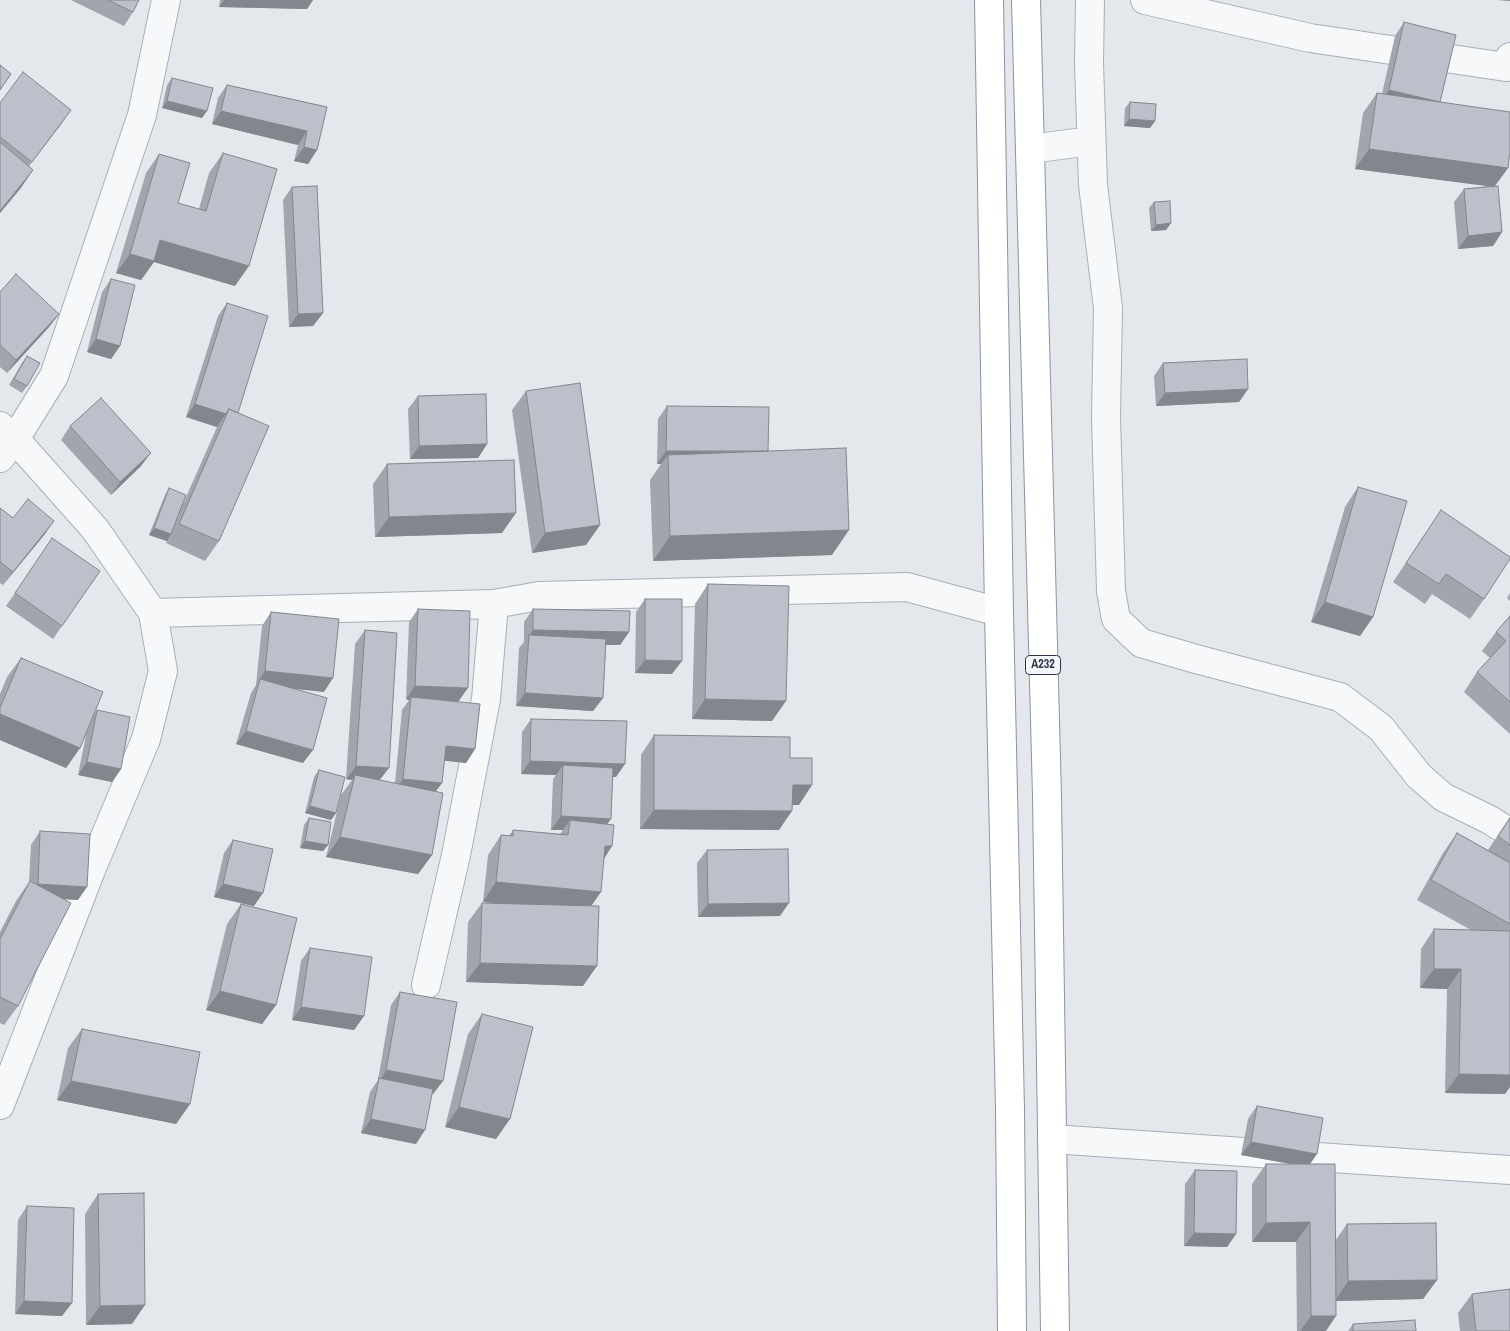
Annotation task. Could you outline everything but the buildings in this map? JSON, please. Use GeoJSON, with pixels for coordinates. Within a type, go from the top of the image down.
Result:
{"type":"FeatureCollection","features":[{"type":"Feature","properties":{"kind":"highway"},"geometry":{"type":"LineString","coordinates":[[989,0],[998,612],[1010,1109],[1012,1331]]}},
{"type":"Feature","properties":{"kind":"highway","name":"A232"},"geometry":{"type":"LineString","coordinates":[[1026,0],[1047,796],[1055,1331]]}},
{"type":"Feature","properties":{"kind":"street"},"geometry":{"type":"LineString","coordinates":[[0,1105],[91,870],[146,739],[163,671],[153,613],[95,529],[5,441],[54,376],[142,115],[166,0]]}},
{"type":"Feature","properties":{"kind":"street"},"geometry":{"type":"LineString","coordinates":[[1090,0],[1089,63],[1093,185],[1108,308],[1106,417],[1111,590],[1116,619],[1141,643],[1340,697],[1381,728],[1419,776],[1442,797],[1490,820],[1510,833]]}},
{"type":"Feature","properties":{"kind":"street"},"geometry":{"type":"LineString","coordinates":[[1145,0],[1310,38],[1506,67],[1510,57]]}},
{"type":"Feature","properties":{"kind":"street"},"geometry":{"type":"LineString","coordinates":[[1030,149],[1092,141]]}},
{"type":"Feature","properties":{"kind":"street"},"geometry":{"type":"LineString","coordinates":[[153,613],[494,604],[539,596],[907,587],[998,612]]}},
{"type":"Feature","properties":{"kind":"street"},"geometry":{"type":"LineString","coordinates":[[426,985],[456,855],[486,700],[494,604]]}},
{"type":"Feature","properties":{"kind":"street"},"geometry":{"type":"LineString","coordinates":[[1052,1139],[1510,1170]]}}]}
